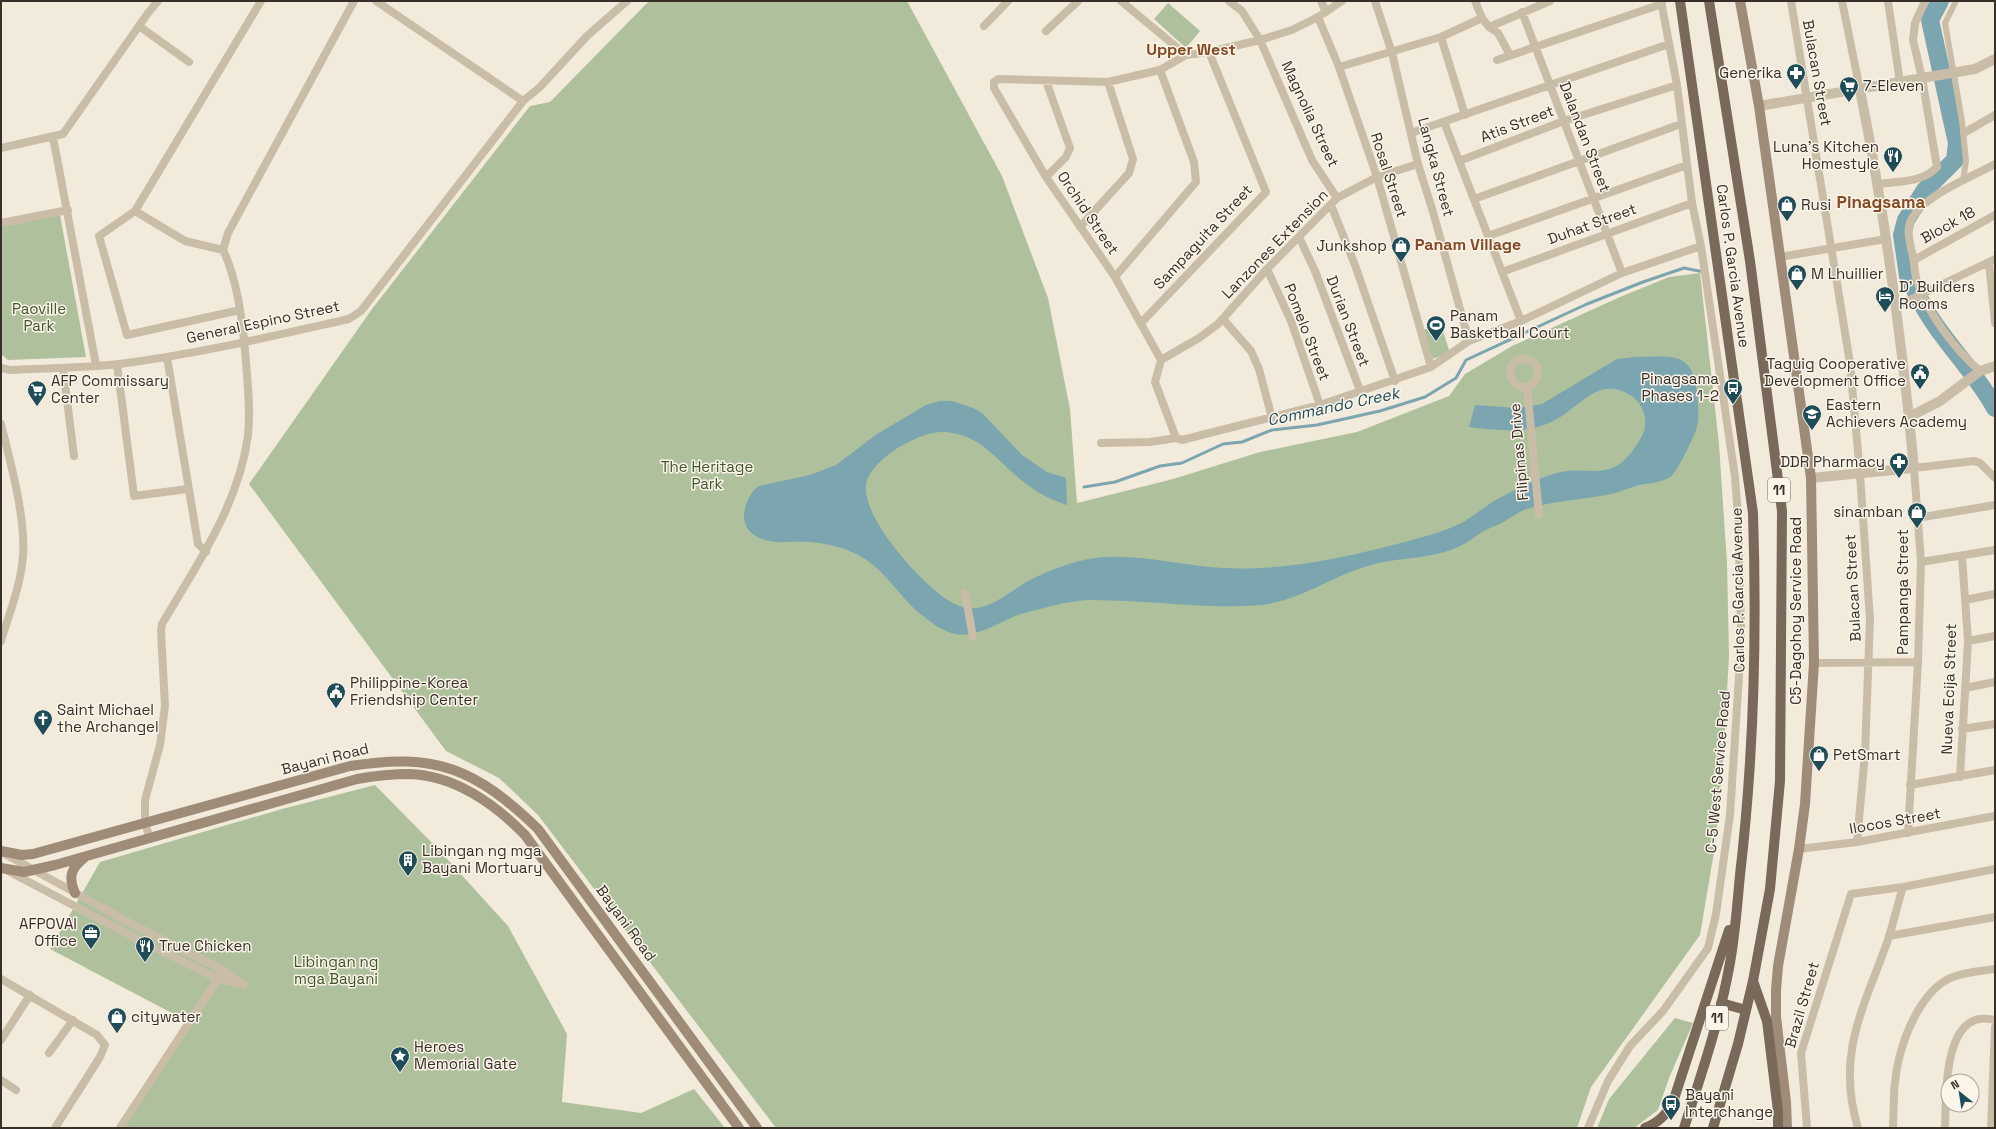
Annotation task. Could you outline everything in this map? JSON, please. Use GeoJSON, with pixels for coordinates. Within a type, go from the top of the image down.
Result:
{"type":"FeatureCollection","features":[{"type":"Feature","properties":{"kind":"main road","name":"Carlos P. Garcia Avenue"},"geometry":{"type":"LineString","coordinates":[[1680,1],[1753,513],[1756,598],[1748,790],[1737,905],[1729,968],[1712,1037],[1684,1128]]}},
{"type":"Feature","properties":{"kind":"main road","name":"Carlos P. Garcia Avenue"},"geometry":{"type":"LineString","coordinates":[[1709,1],[1750,261],[1782,511],[1780,781],[1770,889],[1753,981],[1738,1044],[1713,1128]]}},
{"type":"Feature","properties":{"kind":"main road","name":"C5-Dagohoy Service Road"},"geometry":{"type":"LineString","coordinates":[[1740,1],[1759,106],[1811,478],[1818,663],[1805,804],[1799,849],[1778,966],[1776,990],[1776,1017],[1786,1102],[1787,1128]]}},
{"type":"Feature","properties":{"kind":"main road","name":"Bayani Road"},"geometry":{"type":"LineString","coordinates":[[1,852],[22,855],[33,854],[350,766],[382,761],[410,760],[434,764],[464,774],[497,792],[533,824],[553,848],[757,1128]]}},
{"type":"Feature","properties":{"kind":"main road","name":"Bayani Road"},"geometry":{"type":"LineString","coordinates":[[2,868],[24,872],[35,870],[150,839],[357,779],[386,774],[410,774],[431,778],[458,786],[487,802],[510,820],[542,857],[738,1128]]}},
{"type":"Feature","properties":{"kind":"main road"},"geometry":{"type":"LineString","coordinates":[[542,857],[553,848]]}},
{"type":"Feature","properties":{"kind":"main road"},"geometry":{"type":"LineString","coordinates":[[75,892],[71,882],[72,873],[76,866],[86,856]]}},
{"type":"Feature","properties":{"kind":"main road"},"geometry":{"type":"LineString","coordinates":[[1646,1128],[1656,1123],[1666,1115],[1674,1099],[1737,905]]}},
{"type":"Feature","properties":{"kind":"main road"},"geometry":{"type":"LineString","coordinates":[[1753,981],[1767,1020],[1778,1111],[1778,1128]]}},
{"type":"Feature","properties":{"kind":"main road"},"geometry":{"type":"LineString","coordinates":[[1721,1003],[1746,1010]]}},
{"type":"Feature","properties":{"kind":"street"},"geometry":{"type":"LineString","coordinates":[[1,148],[63,134],[158,1]]}},
{"type":"Feature","properties":{"kind":"street"},"geometry":{"type":"LineString","coordinates":[[240,310],[127,336],[99,236],[135,211],[261,1]]}},
{"type":"Feature","properties":{"kind":"street"},"geometry":{"type":"LineString","coordinates":[[150,839],[145,823],[145,800],[160,745],[165,706],[161,632],[162,624],[206,552],[225,512],[240,469],[248,435],[248,400],[240,310],[228,260],[223,250],[228,233],[354,1]]}},
{"type":"Feature","properties":{"kind":"street"},"geometry":{"type":"LineString","coordinates":[[376,1],[523,101]]}},
{"type":"Feature","properties":{"kind":"street","name":"General Espino Street"},"geometry":{"type":"LineString","coordinates":[[1,368],[10,370],[63,368],[117,364],[167,357],[349,319],[361,311],[523,101],[539,88],[587,36],[626,1]]}},
{"type":"Feature","properties":{"kind":"street"},"geometry":{"type":"LineString","coordinates":[[984,26],[1008,1]]}},
{"type":"Feature","properties":{"kind":"street"},"geometry":{"type":"LineString","coordinates":[[1046,31],[1078,1]]}},
{"type":"Feature","properties":{"kind":"street"},"geometry":{"type":"LineString","coordinates":[[1121,1],[1186,55]]}},
{"type":"Feature","properties":{"kind":"street","name":"Magnolia Street"},"geometry":{"type":"LineString","coordinates":[[1229,1],[1242,11],[1260,40],[1312,160],[1337,198]]}},
{"type":"Feature","properties":{"kind":"street"},"geometry":{"type":"LineString","coordinates":[[1321,1],[1326,12]]}},
{"type":"Feature","properties":{"kind":"street"},"geometry":{"type":"LineString","coordinates":[[1046,177],[1066,157],[1070,148],[1046,81],[1108,82],[1160,70],[1186,55],[1209,52],[1260,40],[1292,30],[1318,17],[1342,1]]}},
{"type":"Feature","properties":{"kind":"street","name":"Langka Street"},"geometry":{"type":"LineString","coordinates":[[1375,1],[1392,53],[1418,164],[1469,341]]}},
{"type":"Feature","properties":{"kind":"street"},"geometry":{"type":"LineString","coordinates":[[1475,1],[1482,18],[1498,33],[1510,55]]}},
{"type":"Feature","properties":{"kind":"street"},"geometry":{"type":"LineString","coordinates":[[1489,26],[1550,1]]}},
{"type":"Feature","properties":{"kind":"street","name":"Bulacan Street"},"geometry":{"type":"LineString","coordinates":[[1791,1],[1833,248],[1850,362],[1860,474],[1870,619],[1870,662],[1865,753],[1857,842]]}},
{"type":"Feature","properties":{"kind":"street"},"geometry":{"type":"LineString","coordinates":[[1842,1],[1860,90]]}},
{"type":"Feature","properties":{"kind":"street"},"geometry":{"type":"LineString","coordinates":[[1888,1],[1900,83]]}},
{"type":"Feature","properties":{"kind":"street"},"geometry":{"type":"LineString","coordinates":[[1879,184],[1916,179],[1930,175],[1937,167],[1926,78],[1913,40],[1916,23],[1925,1]]}},
{"type":"Feature","properties":{"kind":"street"},"geometry":{"type":"LineString","coordinates":[[1956,1],[1945,23],[1949,74],[1964,133],[1966,161],[1963,182]]}},
{"type":"Feature","properties":{"kind":"street"},"geometry":{"type":"LineString","coordinates":[[1497,60],[1662,2]]}},
{"type":"Feature","properties":{"kind":"street","name":"C-5 West Service Road"},"geometry":{"type":"LineString","coordinates":[[1588,1128],[1608,1081],[1630,1046],[1663,1011],[1708,948],[1723,876],[1730,807],[1739,676],[1741,626],[1738,515],[1735,477],[1701,246],[1692,203],[1677,85],[1662,2]]}},
{"type":"Feature","properties":{"kind":"street","name":"Dalandan Street"},"geometry":{"type":"LineString","coordinates":[[1522,12],[1622,273]]}},
{"type":"Feature","properties":{"kind":"street","name":"Rosal Street"},"geometry":{"type":"LineString","coordinates":[[1318,17],[1339,67],[1377,177],[1431,367]]}},
{"type":"Feature","properties":{"kind":"street"},"geometry":{"type":"LineString","coordinates":[[1339,67],[1392,53],[1441,37],[1482,18]]}},
{"type":"Feature","properties":{"kind":"street"},"geometry":{"type":"LineString","coordinates":[[139,26],[189,62]]}},
{"type":"Feature","properties":{"kind":"street"},"geometry":{"type":"LineString","coordinates":[[1441,37],[1465,115]]}},
{"type":"Feature","properties":{"kind":"street"},"geometry":{"type":"LineString","coordinates":[[1411,133],[1669,44]]}},
{"type":"Feature","properties":{"kind":"street","name":"Sampaguita Street"},"geometry":{"type":"LineString","coordinates":[[1141,323],[1266,192],[1209,52]]}},
{"type":"Feature","properties":{"kind":"street"},"geometry":{"type":"LineString","coordinates":[[1759,106],[1975,70],[1995,59]]}},
{"type":"Feature","properties":{"kind":"street"},"geometry":{"type":"LineString","coordinates":[[1115,277],[1196,182],[1194,162],[1160,70]]}},
{"type":"Feature","properties":{"kind":"street","name":"Orchid Street"},"geometry":{"type":"LineString","coordinates":[[1046,81],[998,79],[994,82],[994,88],[1013,123],[1046,177],[1115,277],[1161,360]]}},
{"type":"Feature","properties":{"kind":"street"},"geometry":{"type":"LineString","coordinates":[[1080,228],[1129,173],[1133,159],[1108,82]]}},
{"type":"Feature","properties":{"kind":"street","name":"Atis Street"},"geometry":{"type":"LineString","coordinates":[[1459,161],[1564,122],[1677,85]]}},
{"type":"Feature","properties":{"kind":"street","name":"Pampanga Street"},"geometry":{"type":"LineString","coordinates":[[1860,90],[1879,184],[1909,416],[1914,468],[1920,562],[1918,662],[1908,834]]}},
{"type":"Feature","properties":{"kind":"street"},"geometry":{"type":"LineString","coordinates":[[1964,133],[1995,116]]}},
{"type":"Feature","properties":{"kind":"street"},"geometry":{"type":"LineString","coordinates":[[1444,122],[1521,320]]}},
{"type":"Feature","properties":{"kind":"street"},"geometry":{"type":"LineString","coordinates":[[1474,199],[1681,124]]}},
{"type":"Feature","properties":{"kind":"street"},"geometry":{"type":"LineString","coordinates":[[53,137],[68,210],[96,365]]}},
{"type":"Feature","properties":{"kind":"street","name":"Lanzones Extension"},"geometry":{"type":"LineString","coordinates":[[1161,360],[1199,338],[1223,319],[1267,269],[1337,198],[1377,177],[1418,164]]}},
{"type":"Feature","properties":{"kind":"street"},"geometry":{"type":"LineString","coordinates":[[1975,374],[1922,294],[1914,269],[1914,260],[1908,233],[1914,214],[1932,198],[1995,164]]}},
{"type":"Feature","properties":{"kind":"street"},"geometry":{"type":"LineString","coordinates":[[1488,236],[1687,165]]}},
{"type":"Feature","properties":{"kind":"street","name":"Duhat Street"},"geometry":{"type":"LineString","coordinates":[[1502,272],[1692,203]]}},
{"type":"Feature","properties":{"kind":"street"},"geometry":{"type":"LineString","coordinates":[[1331,205],[1355,265],[1395,381]]}},
{"type":"Feature","properties":{"kind":"street"},"geometry":{"type":"LineString","coordinates":[[1,223],[68,210]]}},
{"type":"Feature","properties":{"kind":"street"},"geometry":{"type":"LineString","coordinates":[[135,211],[185,241],[223,250]]}},
{"type":"Feature","properties":{"kind":"street","name":"Block 18"},"geometry":{"type":"LineString","coordinates":[[1914,260],[1995,215]]}},
{"type":"Feature","properties":{"kind":"street","name":"Durian Street"},"geometry":{"type":"LineString","coordinates":[[1299,237],[1315,271],[1361,393]]}},
{"type":"Feature","properties":{"kind":"street"},"geometry":{"type":"LineString","coordinates":[[1780,257],[1886,239]]}},
{"type":"Feature","properties":{"kind":"street"},"geometry":{"type":"LineString","coordinates":[[1101,443],[1150,442],[1179,439],[1272,418],[1361,393],[1431,367],[1469,341],[1521,320],[1622,273],[1701,246]]}},
{"type":"Feature","properties":{"kind":"street"},"geometry":{"type":"LineString","coordinates":[[1895,307],[1992,261],[1995,323]]}},
{"type":"Feature","properties":{"kind":"street","name":"Pomelo Street"},"geometry":{"type":"LineString","coordinates":[[1267,269],[1291,321],[1320,405]]}},
{"type":"Feature","properties":{"kind":"street"},"geometry":{"type":"LineString","coordinates":[[1223,319],[1251,351],[1259,369],[1272,418]]}},
{"type":"Feature","properties":{"kind":"street"},"geometry":{"type":"LineString","coordinates":[[167,357],[198,544],[206,552]]}},
{"type":"Feature","properties":{"kind":"street"},"geometry":{"type":"LineString","coordinates":[[1161,360],[1155,382],[1179,439]]}},
{"type":"Feature","properties":{"kind":"street"},"geometry":{"type":"LineString","coordinates":[[117,364],[134,496],[188,489]]}},
{"type":"Feature","properties":{"kind":"street"},"geometry":{"type":"LineString","coordinates":[[1909,416],[1940,401],[1975,374],[1995,366]]}},
{"type":"Feature","properties":{"kind":"street"},"geometry":{"type":"LineString","coordinates":[[63,368],[74,456]]}},
{"type":"Feature","properties":{"kind":"street","name":"Filipinas Drive"},"geometry":{"type":"LineString","coordinates":[[1528,389],[1539,515]]}},
{"type":"Feature","properties":{"kind":"street"},"geometry":{"type":"LineString","coordinates":[[1,424],[12,470],[23,546],[22,563],[1,641]]}},
{"type":"Feature","properties":{"kind":"street"},"geometry":{"type":"LineString","coordinates":[[1811,478],[1974,461],[1980,463],[1995,478]]}},
{"type":"Feature","properties":{"kind":"street"},"geometry":{"type":"LineString","coordinates":[[1917,518],[1995,505]]}},
{"type":"Feature","properties":{"kind":"street"},"geometry":{"type":"LineString","coordinates":[[1920,562],[1995,550]]}},
{"type":"Feature","properties":{"kind":"street","name":"Nueva Ecija Street"},"geometry":{"type":"LineString","coordinates":[[1960,777],[1968,641],[1962,556]]}},
{"type":"Feature","properties":{"kind":"street"},"geometry":{"type":"LineString","coordinates":[[965,593],[973,637]]}},
{"type":"Feature","properties":{"kind":"street"},"geometry":{"type":"LineString","coordinates":[[1965,600],[1995,594]]}},
{"type":"Feature","properties":{"kind":"street"},"geometry":{"type":"LineString","coordinates":[[1968,641],[1995,636]]}},
{"type":"Feature","properties":{"kind":"street"},"geometry":{"type":"LineString","coordinates":[[1818,663],[1918,662]]}},
{"type":"Feature","properties":{"kind":"street"},"geometry":{"type":"LineString","coordinates":[[1965,688],[1995,682]]}},
{"type":"Feature","properties":{"kind":"street"},"geometry":{"type":"LineString","coordinates":[[1962,729],[1995,724]]}},
{"type":"Feature","properties":{"kind":"street"},"geometry":{"type":"LineString","coordinates":[[1910,785],[1995,770]]}},
{"type":"Feature","properties":{"kind":"street","name":"Ilocos Street"},"geometry":{"type":"LineString","coordinates":[[1799,849],[1908,834],[1995,816]]}},
{"type":"Feature","properties":{"kind":"street"},"geometry":{"type":"LineString","coordinates":[[1,852],[223,970],[244,985],[218,979],[143,942],[2,868]]}},
{"type":"Feature","properties":{"kind":"street"},"geometry":{"type":"LineString","coordinates":[[1858,1128],[1851,1106],[1849,1078],[1850,1051],[1867,992],[1889,936],[1903,887],[1995,869]]}},
{"type":"Feature","properties":{"kind":"street","name":"Brazil Street"},"geometry":{"type":"LineString","coordinates":[[1807,1128],[1801,1053],[1851,894],[1903,887]]}},
{"type":"Feature","properties":{"kind":"street"},"geometry":{"type":"LineString","coordinates":[[1889,936],[1995,917]]}},
{"type":"Feature","properties":{"kind":"street"},"geometry":{"type":"LineString","coordinates":[[1893,1128],[1895,1086],[1900,1055],[1916,1013],[1932,989],[1953,977],[1995,968]]}},
{"type":"Feature","properties":{"kind":"street"},"geometry":{"type":"LineString","coordinates":[[120,1128],[223,970]]}},
{"type":"Feature","properties":{"kind":"street"},"geometry":{"type":"LineString","coordinates":[[1,979],[97,1035],[105,1045],[100,1057],[55,1128]]}},
{"type":"Feature","properties":{"kind":"street"},"geometry":{"type":"LineString","coordinates":[[1,1040],[30,995]]}},
{"type":"Feature","properties":{"kind":"street"},"geometry":{"type":"LineString","coordinates":[[1945,1128],[1948,1067],[1954,1043],[1967,1024],[1980,1019],[1995,1020]]}},
{"type":"Feature","properties":{"kind":"street"},"geometry":{"type":"LineString","coordinates":[[49,1053],[73,1020]]}},
{"type":"Feature","properties":{"kind":"street"},"geometry":{"type":"LineString","coordinates":[[1991,1128],[1995,1027]]}},
{"type":"Feature","properties":{"kind":"street"},"geometry":{"type":"LineString","coordinates":[[1,1080],[16,1090]]}},
{"type":"Feature","properties":{"kind":"green space","name":"The Heritage Park"},"geometry":{"type":"Polygon","coordinates":[[[649,1],[907,1],[1002,176],[1048,298],[1070,409],[1077,503],[1173,479],[1260,452],[1357,432],[1449,396],[1465,374],[1512,346],[1620,297],[1669,277],[1700,273],[1719,444],[1727,563],[1729,655],[1724,749],[1715,846],[1700,935],[1591,1087],[1577,1128],[776,1128],[538,815],[499,778],[446,751],[249,484],[372,309],[530,106],[550,102],[649,1]]]}},
{"type":"Feature","properties":{"kind":"green space"},"geometry":{"type":"Polygon","coordinates":[[[1168,3],[1200,31],[1186,48],[1154,19],[1168,3]]]}},
{"type":"Feature","properties":{"kind":"green space","name":"Paoville Park"},"geometry":{"type":"Polygon","coordinates":[[[60,215],[86,357],[8,360],[1,354],[1,226],[60,215]]]}},
{"type":"Feature","properties":{"kind":"green space","name":"Panam Basketball Court"},"geometry":{"type":"Polygon","coordinates":[[[1441,325],[1450,353],[1432,359],[1423,330],[1441,325]]]}},
{"type":"Feature","properties":{"kind":"green space","name":"Libingan ng mga Bayani"},"geometry":{"type":"Polygon","coordinates":[[[375,785],[438,849],[508,926],[567,1034],[562,1102],[641,1113],[694,1089],[725,1128],[118,1128],[187,1021],[50,949],[100,862],[282,809],[375,785]]]}},
{"type":"Feature","properties":{"kind":"green space"},"geometry":{"type":"Polygon","coordinates":[[[1675,1018],[1693,1023],[1669,1078],[1658,1110],[1634,1128],[1597,1128],[1609,1099],[1675,1018]]]}},
{"type":"Feature","properties":{"kind":"water"},"geometry":{"type":"Polygon","coordinates":[[[1636,357],[1670,357],[1678,359],[1685,363],[1691,370],[1695,380],[1698,408],[1697,426],[1684,456],[1670,477],[1659,482],[1636,486],[1611,494],[1548,504],[1527,509],[1486,530],[1462,545],[1448,551],[1360,568],[1291,598],[1261,605],[1210,606],[1084,600],[1056,605],[1018,615],[980,632],[963,635],[955,634],[938,627],[917,611],[881,572],[860,556],[837,546],[812,542],[776,542],[758,538],[747,527],[744,520],[748,500],[752,492],[759,486],[810,475],[836,465],[877,434],[926,405],[940,401],[952,401],[973,408],[982,413],[1022,455],[1047,472],[1066,478],[1067,505],[1030,487],[977,442],[954,433],[934,433],[912,440],[896,449],[880,462],[873,469],[868,478],[866,492],[871,510],[881,529],[912,568],[929,585],[957,605],[968,608],[987,606],[996,602],[1030,580],[1061,566],[1086,559],[1127,557],[1207,567],[1262,568],[1330,559],[1390,546],[1445,530],[1466,520],[1505,495],[1553,474],[1565,471],[1605,470],[1624,461],[1637,445],[1643,433],[1645,422],[1643,410],[1639,403],[1633,397],[1620,390],[1609,389],[1599,391],[1589,396],[1560,417],[1549,423],[1530,429],[1509,430],[1469,427],[1475,405],[1517,408],[1542,404],[1617,359],[1636,357]]]}},
{"type":"Feature","properties":{"kind":"waterway"},"geometry":{"type":"LineString","coordinates":[[1918,296],[1908,276],[1902,235],[1906,220],[1925,190],[1955,160],[1957,143],[1930,20],[1940,1]]}},
{"type":"Feature","properties":{"kind":"waterway","name":"Commando Creek"},"geometry":{"type":"LineString","coordinates":[[1084,487],[1115,482],[1160,466],[1182,463],[1223,444],[1242,442],[1272,430],[1317,425],[1380,411],[1425,397],[1456,378],[1466,360],[1587,304],[1684,268],[1704,272]]}},
{"type":"Feature","properties":{"kind":"waterway"},"geometry":{"type":"LineString","coordinates":[[1919,298],[1936,327],[1977,380],[1995,408]]}},
{"type":"Feature","properties":{"kind":"place","name":"Generika"},"geometry":{"type":"Point","coordinates":[1796,90]}},
{"type":"Feature","properties":{"kind":"place","name":"7-Eleven"},"geometry":{"type":"Point","coordinates":[1849,103]}},
{"type":"Feature","properties":{"kind":"place","name":"Luna's Kitchen Homestyle"},"geometry":{"type":"Point","coordinates":[1893,173]}},
{"type":"Feature","properties":{"kind":"place","name":"Rusi"},"geometry":{"type":"Point","coordinates":[1787,222]}},
{"type":"Feature","properties":{"kind":"place","name":"Junkshop"},"geometry":{"type":"Point","coordinates":[1401,263]}},
{"type":"Feature","properties":{"kind":"place","name":"M Lhuillier"},"geometry":{"type":"Point","coordinates":[1797,291]}},
{"type":"Feature","properties":{"kind":"place","name":"D' Builders Rooms"},"geometry":{"type":"Point","coordinates":[1885,313]}},
{"type":"Feature","properties":{"kind":"place","name":"Panam Basketball Court"},"geometry":{"type":"Point","coordinates":[1436,342]}},
{"type":"Feature","properties":{"kind":"place","name":"Taguig Cooperative Development Office"},"geometry":{"type":"Point","coordinates":[1920,390]}},
{"type":"Feature","properties":{"kind":"place","name":"Pinagsama Phases 1-2"},"geometry":{"type":"Point","coordinates":[1733,405]}},
{"type":"Feature","properties":{"kind":"place","name":"AFP Commissary Center"},"geometry":{"type":"Point","coordinates":[37,407]}},
{"type":"Feature","properties":{"kind":"place","name":"Eastern Achievers Academy"},"geometry":{"type":"Point","coordinates":[1812,431]}},
{"type":"Feature","properties":{"kind":"place","name":"DDR Pharmacy"},"geometry":{"type":"Point","coordinates":[1899,479]}},
{"type":"Feature","properties":{"kind":"place","name":"sinamban"},"geometry":{"type":"Point","coordinates":[1917,529]}},
{"type":"Feature","properties":{"kind":"place","name":"Philippine-Korea Friendship Center"},"geometry":{"type":"Point","coordinates":[336,709]}},
{"type":"Feature","properties":{"kind":"place","name":"Saint Michael the Archangel"},"geometry":{"type":"Point","coordinates":[43,736]}},
{"type":"Feature","properties":{"kind":"place","name":"PetSmart"},"geometry":{"type":"Point","coordinates":[1819,772]}},
{"type":"Feature","properties":{"kind":"place","name":"Libingan ng mga Bayani Mortuary"},"geometry":{"type":"Point","coordinates":[408,877]}},
{"type":"Feature","properties":{"kind":"place","name":"AFPOVAI Office"},"geometry":{"type":"Point","coordinates":[91,950]}},
{"type":"Feature","properties":{"kind":"place","name":"True Chicken"},"geometry":{"type":"Point","coordinates":[145,963]}},
{"type":"Feature","properties":{"kind":"place","name":"citywater"},"geometry":{"type":"Point","coordinates":[117,1034]}},
{"type":"Feature","properties":{"kind":"place","name":"Heroes Memorial Gate"},"geometry":{"type":"Point","coordinates":[400,1073]}},
{"type":"Feature","properties":{"kind":"place","name":"Bayani Interchange"},"geometry":{"type":"Point","coordinates":[1671,1121]}},
{"type":"Feature","properties":{"kind":"district","name":"Upper West"},"geometry":{"type":"Point","coordinates":[1191,49]}},
{"type":"Feature","properties":{"kind":"district","name":"Pinagsama"},"geometry":{"type":"Point","coordinates":[1881,202]}},
{"type":"Feature","properties":{"kind":"district","name":"Panam Village"},"geometry":{"type":"Point","coordinates":[1468,244]}}]}
